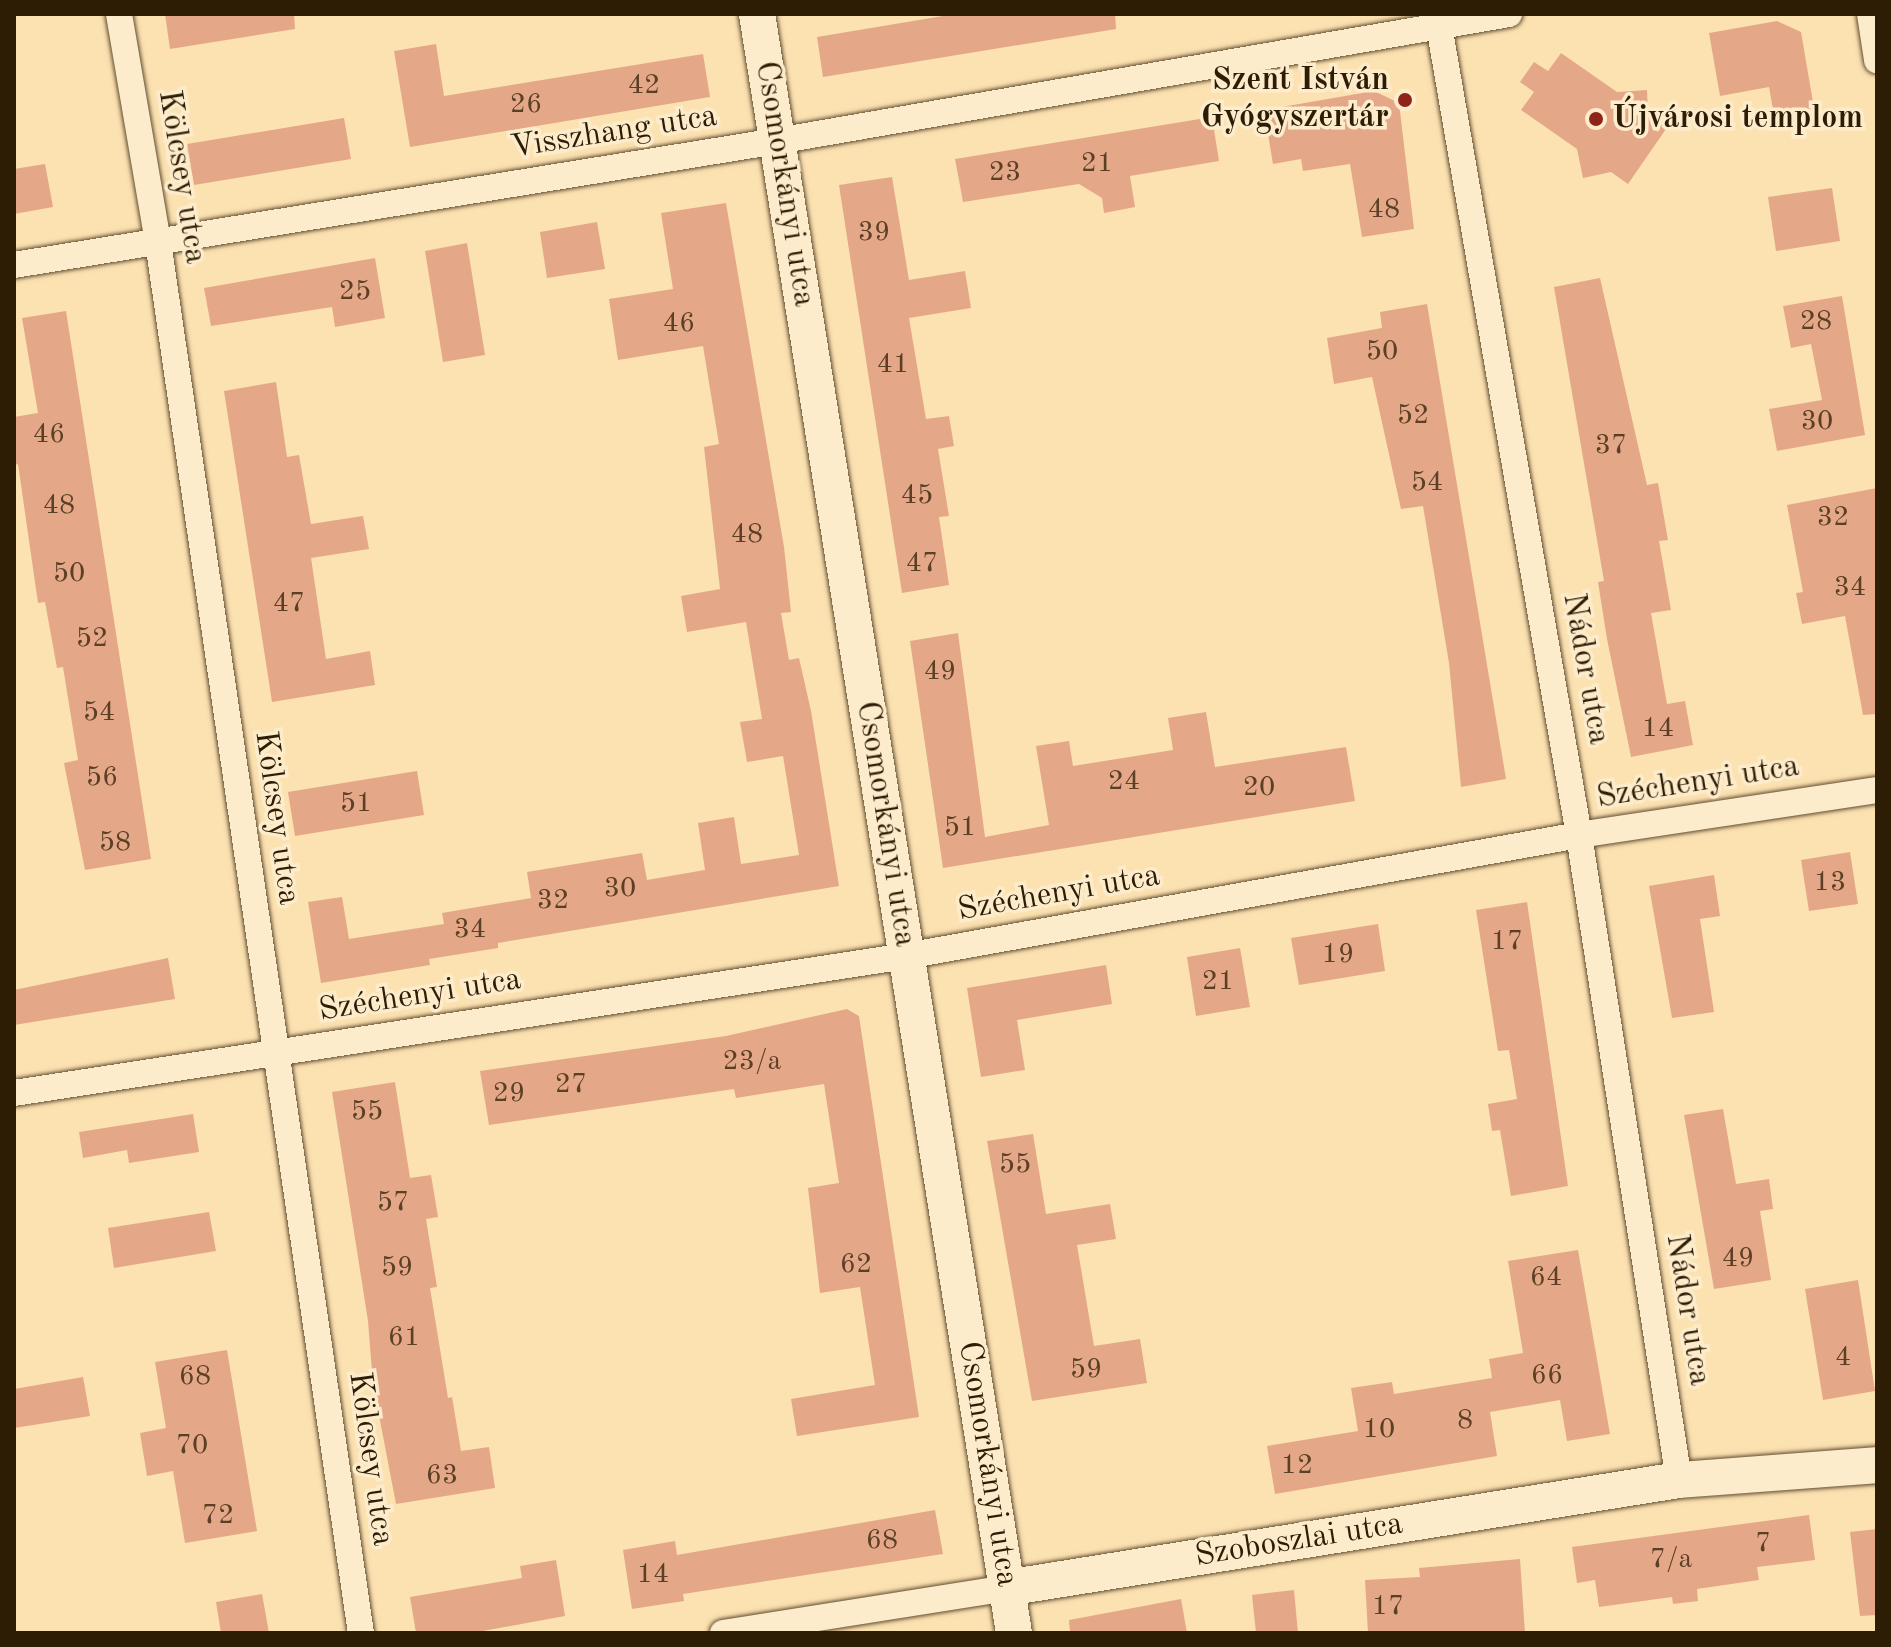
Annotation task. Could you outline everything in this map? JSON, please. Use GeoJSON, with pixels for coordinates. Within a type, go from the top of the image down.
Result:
{"type":"FeatureCollection","features":[{"type":"Feature","properties":{"kind":"street","name":"Kölcsey utca"},"geometry":{"type":"LineString","coordinates":[[119,14],[158,242],[361,1633]]}},
{"type":"Feature","properties":{"kind":"street","name":"Csomorkányi utca"},"geometry":{"type":"LineString","coordinates":[[757,14],[1014,1633]]}},
{"type":"Feature","properties":{"kind":"street","name":"Visszhang utca"},"geometry":{"type":"LineString","coordinates":[[14,265],[777,141],[1438,19],[1509,14]]}},
{"type":"Feature","properties":{"kind":"street"},"geometry":{"type":"LineString","coordinates":[[1870,14],[1877,60]]}},
{"type":"Feature","properties":{"kind":"street","name":"Nádor utca"},"geometry":{"type":"LineString","coordinates":[[1438,19],[1579,835],[1679,1480]]}},
{"type":"Feature","properties":{"kind":"street","name":"Széchenyi utca"},"geometry":{"type":"LineString","coordinates":[[14,1093],[906,956],[1579,835],[1877,790]]}},
{"type":"Feature","properties":{"kind":"street","name":"Szoboszlai utca"},"geometry":{"type":"LineString","coordinates":[[723,1633],[1679,1480],[1877,1465]]}},
{"type":"Feature","properties":{"kind":"building"},"geometry":{"type":"Polygon","coordinates":[[[165,14],[294,14],[295,29],[170,49],[165,14]]]}},
{"type":"Feature","properties":{"kind":"building"},"geometry":{"type":"Polygon","coordinates":[[[955,14],[1115,14],[1116,29],[823,77],[817,37],[955,14]]]}},
{"type":"Feature","properties":{"kind":"building"},"geometry":{"type":"Polygon","coordinates":[[[1777,21],[1801,32],[1814,108],[1774,115],[1769,87],[1720,96],[1709,33],[1777,21]]]}},
{"type":"Feature","properties":{"kind":"building"},"geometry":{"type":"Polygon","coordinates":[[[436,44],[444,96],[703,54],[710,97],[410,147],[394,51],[436,44]]]}},
{"type":"Feature","properties":{"kind":"building","name":"Újvárosi templom"},"geometry":{"type":"Polygon","coordinates":[[[1561,53],[1617,92],[1647,90],[1648,113],[1668,126],[1628,184],[1611,172],[1583,178],[1577,149],[1521,110],[1534,92],[1520,82],[1534,62],[1548,71],[1561,53]]]}},
{"type":"Feature","properties":{"kind":"building"},"geometry":{"type":"Polygon","coordinates":[[[1374,91],[1399,103],[1414,229],[1362,237],[1350,164],[1303,171],[1301,159],[1273,164],[1264,110],[1374,91]]]}},
{"type":"Feature","properties":{"kind":"building"},"geometry":{"type":"Polygon","coordinates":[[[1212,117],[1219,161],[1130,176],[1135,207],[1104,213],[1102,198],[1079,184],[963,202],[955,159],[1212,117]]]}},
{"type":"Feature","properties":{"kind":"building"},"geometry":{"type":"Polygon","coordinates":[[[344,118],[351,159],[194,185],[187,144],[344,118]]]}},
{"type":"Feature","properties":{"kind":"building"},"geometry":{"type":"Polygon","coordinates":[[[45,164],[53,207],[14,214],[14,169],[45,164]]]}},
{"type":"Feature","properties":{"kind":"building"},"geometry":{"type":"Polygon","coordinates":[[[892,177],[909,280],[965,271],[971,308],[909,318],[926,419],[949,416],[954,446],[938,449],[949,516],[939,517],[949,585],[902,593],[839,185],[892,177]]]}},
{"type":"Feature","properties":{"kind":"building"},"geometry":{"type":"Polygon","coordinates":[[[1832,188],[1840,241],[1776,251],[1768,197],[1832,188]]]}},
{"type":"Feature","properties":{"kind":"building"},"geometry":{"type":"Polygon","coordinates":[[[726,203],[784,547],[791,612],[781,613],[789,660],[799,658],[811,711],[839,886],[498,943],[498,948],[429,959],[430,965],[321,983],[308,902],[342,897],[349,939],[444,924],[442,913],[531,898],[527,872],[642,853],[647,880],[705,870],[698,823],[734,817],[741,864],[799,855],[783,756],[747,762],[740,722],[762,719],[746,622],[687,632],[681,596],[720,589],[704,447],[719,444],[703,346],[618,360],[609,299],[673,289],[661,213],[726,203]]]}},
{"type":"Feature","properties":{"kind":"building"},"geometry":{"type":"Polygon","coordinates":[[[597,222],[605,269],[547,278],[540,232],[597,222]]]}},
{"type":"Feature","properties":{"kind":"building"},"geometry":{"type":"Polygon","coordinates":[[[467,243],[485,355],[443,362],[425,251],[467,243]]]}},
{"type":"Feature","properties":{"kind":"building"},"geometry":{"type":"Polygon","coordinates":[[[375,258],[385,318],[335,327],[332,307],[211,326],[204,288],[375,258]]]}},
{"type":"Feature","properties":{"kind":"building"},"geometry":{"type":"Polygon","coordinates":[[[1600,278],[1647,485],[1658,483],[1668,540],[1659,541],[1671,610],[1651,613],[1667,704],[1685,701],[1693,745],[1631,757],[1607,639],[1598,582],[1604,581],[1554,287],[1600,278]]]}},
{"type":"Feature","properties":{"kind":"building"},"geometry":{"type":"Polygon","coordinates":[[[1842,296],[1865,435],[1777,451],[1769,409],[1822,400],[1811,344],[1791,348],[1783,306],[1842,296]]]}},
{"type":"Feature","properties":{"kind":"building"},"geometry":{"type":"Polygon","coordinates":[[[1427,304],[1506,779],[1461,787],[1449,663],[1423,506],[1401,509],[1372,377],[1334,384],[1327,338],[1382,328],[1380,312],[1427,304]]]}},
{"type":"Feature","properties":{"kind":"building"},"geometry":{"type":"Polygon","coordinates":[[[66,311],[151,859],[85,870],[64,763],[78,760],[63,667],[57,668],[45,602],[38,603],[18,464],[14,465],[14,417],[38,413],[22,318],[66,311]]]}},
{"type":"Feature","properties":{"kind":"building"},"geometry":{"type":"Polygon","coordinates":[[[276,382],[287,457],[299,455],[311,524],[363,516],[369,549],[311,558],[326,659],[370,651],[375,685],[272,702],[224,391],[276,382]]]}},
{"type":"Feature","properties":{"kind":"building"},"geometry":{"type":"Polygon","coordinates":[[[1877,488],[1877,714],[1863,715],[1845,616],[1802,624],[1796,593],[1803,592],[1787,505],[1877,488]]]}},
{"type":"Feature","properties":{"kind":"building"},"geometry":{"type":"Polygon","coordinates":[[[958,633],[985,837],[1049,825],[1036,746],[1069,741],[1073,766],[1173,750],[1168,718],[1206,712],[1215,767],[1346,747],[1355,801],[943,868],[910,641],[958,633]]]}},
{"type":"Feature","properties":{"kind":"building"},"geometry":{"type":"Polygon","coordinates":[[[417,771],[424,815],[295,836],[288,792],[417,771]]]}},
{"type":"Feature","properties":{"kind":"building"},"geometry":{"type":"Polygon","coordinates":[[[1850,852],[1858,904],[1809,911],[1801,860],[1850,852]]]}},
{"type":"Feature","properties":{"kind":"building"},"geometry":{"type":"Polygon","coordinates":[[[1714,875],[1720,916],[1700,919],[1714,1012],[1672,1018],[1649,886],[1714,875]]]}},
{"type":"Feature","properties":{"kind":"building"},"geometry":{"type":"Polygon","coordinates":[[[1527,902],[1568,1186],[1511,1196],[1500,1130],[1492,1131],[1488,1104],[1517,1099],[1509,1050],[1498,1051],[1476,910],[1527,902]]]}},
{"type":"Feature","properties":{"kind":"building"},"geometry":{"type":"Polygon","coordinates":[[[1378,924],[1385,971],[1299,985],[1291,938],[1378,924]]]}},
{"type":"Feature","properties":{"kind":"building"},"geometry":{"type":"Polygon","coordinates":[[[1240,948],[1250,1007],[1196,1016],[1187,957],[1240,948]]]}},
{"type":"Feature","properties":{"kind":"building"},"geometry":{"type":"Polygon","coordinates":[[[168,958],[175,999],[14,1025],[14,990],[168,958]]]}},
{"type":"Feature","properties":{"kind":"building"},"geometry":{"type":"Polygon","coordinates":[[[1106,965],[1112,1004],[1017,1020],[1025,1070],[981,1077],[967,988],[1106,965]]]}},
{"type":"Feature","properties":{"kind":"building"},"geometry":{"type":"Polygon","coordinates":[[[847,1009],[859,1016],[919,1417],[797,1436],[791,1399],[875,1385],[860,1287],[820,1293],[808,1188],[839,1183],[824,1084],[736,1098],[734,1089],[489,1125],[480,1071],[726,1036],[847,1009]]]}},
{"type":"Feature","properties":{"kind":"building"},"geometry":{"type":"Polygon","coordinates":[[[395,1082],[410,1178],[431,1175],[438,1217],[426,1219],[437,1287],[430,1288],[448,1398],[452,1397],[461,1451],[489,1447],[495,1488],[396,1504],[373,1384],[368,1321],[332,1092],[395,1082]]]}},
{"type":"Feature","properties":{"kind":"building"},"geometry":{"type":"Polygon","coordinates":[[[1723,1109],[1736,1184],[1769,1179],[1773,1209],[1760,1211],[1771,1280],[1714,1289],[1684,1115],[1723,1109]]]}},
{"type":"Feature","properties":{"kind":"building"},"geometry":{"type":"Polygon","coordinates":[[[193,1114],[199,1152],[129,1163],[127,1150],[83,1158],[79,1132],[193,1114]]]}},
{"type":"Feature","properties":{"kind":"building"},"geometry":{"type":"Polygon","coordinates":[[[1033,1134],[1046,1214],[1110,1204],[1116,1239],[1077,1245],[1094,1346],[1140,1339],[1147,1383],[1032,1401],[987,1141],[1033,1134]]]}},
{"type":"Feature","properties":{"kind":"building"},"geometry":{"type":"Polygon","coordinates":[[[209,1212],[216,1251],[114,1268],[108,1228],[209,1212]]]}},
{"type":"Feature","properties":{"kind":"building"},"geometry":{"type":"Polygon","coordinates":[[[1578,1250],[1610,1434],[1567,1441],[1560,1400],[1490,1412],[1497,1456],[1275,1494],[1267,1446],[1358,1431],[1351,1388],[1392,1382],[1394,1394],[1492,1378],[1489,1359],[1523,1353],[1508,1261],[1578,1250]]]}},
{"type":"Feature","properties":{"kind":"building"},"geometry":{"type":"Polygon","coordinates":[[[1858,1280],[1875,1391],[1823,1400],[1805,1289],[1858,1280]]]}},
{"type":"Feature","properties":{"kind":"building"},"geometry":{"type":"Polygon","coordinates":[[[227,1350],[257,1531],[185,1543],[173,1471],[147,1476],[140,1433],[166,1428],[155,1362],[227,1350]]]}},
{"type":"Feature","properties":{"kind":"building"},"geometry":{"type":"Polygon","coordinates":[[[83,1377],[90,1416],[14,1428],[14,1389],[83,1377]]]}},
{"type":"Feature","properties":{"kind":"building"},"geometry":{"type":"Polygon","coordinates":[[[935,1510],[943,1554],[683,1594],[684,1601],[632,1609],[623,1550],[675,1541],[677,1555],[935,1510]]]}},
{"type":"Feature","properties":{"kind":"building"},"geometry":{"type":"Polygon","coordinates":[[[1809,1515],[1815,1560],[1757,1567],[1759,1580],[1697,1589],[1698,1601],[1673,1604],[1672,1597],[1599,1607],[1595,1580],[1577,1583],[1572,1547],[1809,1515]]]}},
{"type":"Feature","properties":{"kind":"building"},"geometry":{"type":"Polygon","coordinates":[[[1877,1529],[1877,1615],[1860,1616],[1850,1532],[1877,1529]]]}},
{"type":"Feature","properties":{"kind":"building"},"geometry":{"type":"Polygon","coordinates":[[[1520,1559],[1525,1633],[1368,1633],[1365,1580],[1420,1577],[1419,1568],[1520,1559]]]}},
{"type":"Feature","properties":{"kind":"building"},"geometry":{"type":"Polygon","coordinates":[[[556,1560],[565,1616],[472,1633],[416,1633],[410,1597],[522,1578],[520,1566],[556,1560]]]}},
{"type":"Feature","properties":{"kind":"building"},"geometry":{"type":"Polygon","coordinates":[[[1294,1590],[1298,1633],[1256,1633],[1252,1595],[1294,1590]]]}},
{"type":"Feature","properties":{"kind":"building"},"geometry":{"type":"Polygon","coordinates":[[[262,1594],[269,1633],[221,1633],[216,1602],[262,1594]]]}},
{"type":"Feature","properties":{"kind":"building"},"geometry":{"type":"Polygon","coordinates":[[[1181,1599],[1187,1633],[1070,1633],[1069,1620],[1181,1599]]]}},
{"type":"Feature","properties":{"kind":"place","name":"Szent István Gyógyszertár"},"geometry":{"type":"Point","coordinates":[1405,100]}},
{"type":"Feature","properties":{"kind":"place","name":"Újvárosi templom"},"geometry":{"type":"Point","coordinates":[1596,119]}}]}
